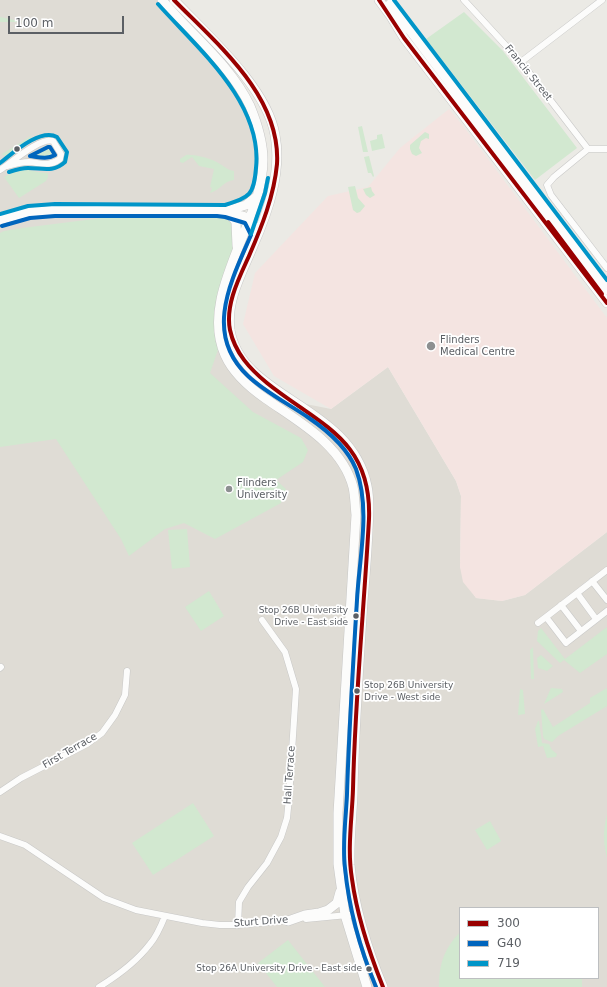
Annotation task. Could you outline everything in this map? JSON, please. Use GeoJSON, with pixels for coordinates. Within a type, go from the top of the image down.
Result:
{"type":"FeatureCollection","features":[{"type":"Feature","properties":{"kind":"street"},"geometry":{"type":"LineString","coordinates":[[162,0],[228,73],[245,96],[258,126],[263,152],[262,170],[256,198],[219,305],[218,331],[225,355],[237,373],[252,389],[320,438],[331,448],[346,471],[352,486],[356,522],[338,813],[338,864],[345,915],[367,987]]}},
{"type":"Feature","properties":{"kind":"street"},"geometry":{"type":"LineString","coordinates":[[174,0],[226,54],[264,101],[275,134],[277,147],[276,165],[271,195],[257,236],[231,300],[229,321],[234,346],[244,363],[252,371],[319,418],[340,436],[362,467],[368,490],[368,537],[353,765],[350,865],[358,914],[383,987]]}},
{"type":"Feature","properties":{"kind":"street"},"geometry":{"type":"LineString","coordinates":[[379,0],[404,38],[607,290]]}},
{"type":"Feature","properties":{"kind":"street"},"geometry":{"type":"LineString","coordinates":[[386,0],[550,221],[607,303]]}},
{"type":"Feature","properties":{"kind":"street","name":"Francis Street"},"geometry":{"type":"LineString","coordinates":[[464,0],[521,62],[588,149]]}},
{"type":"Feature","properties":{"kind":"street"},"geometry":{"type":"LineString","coordinates":[[521,62],[602,0]]}},
{"type":"Feature","properties":{"kind":"street"},"geometry":{"type":"LineString","coordinates":[[0,170],[31,148],[47,140],[53,142],[61,154],[60,159],[50,164],[44,165],[29,162],[7,166]]}},
{"type":"Feature","properties":{"kind":"street"},"geometry":{"type":"LineString","coordinates":[[607,150],[588,149],[551,179],[547,185],[550,195],[607,268]]}},
{"type":"Feature","properties":{"kind":"street"},"geometry":{"type":"LineString","coordinates":[[250,218],[260,212],[265,204],[276,165]]}},
{"type":"Feature","properties":{"kind":"street"},"geometry":{"type":"LineString","coordinates":[[226,211],[246,204],[256,198]]}},
{"type":"Feature","properties":{"kind":"street"},"geometry":{"type":"LineString","coordinates":[[0,220],[29,212],[55,210],[226,211],[250,218],[257,236]]}},
{"type":"Feature","properties":{"kind":"street"},"geometry":{"type":"LineString","coordinates":[[226,211],[236,222],[237,251]]}},
{"type":"Feature","properties":{"kind":"street"},"geometry":{"type":"LineString","coordinates":[[538,624],[607,570]]}},
{"type":"Feature","properties":{"kind":"street"},"geometry":{"type":"LineString","coordinates":[[592,581],[607,600]]}},
{"type":"Feature","properties":{"kind":"street"},"geometry":{"type":"LineString","coordinates":[[576,593],[596,619]]}},
{"type":"Feature","properties":{"kind":"street"},"geometry":{"type":"LineString","coordinates":[[561,605],[581,631]]}},
{"type":"Feature","properties":{"kind":"street"},"geometry":{"type":"LineString","coordinates":[[546,617],[566,642],[607,611]]}},
{"type":"Feature","properties":{"kind":"street","name":"Hall Terrace"},"geometry":{"type":"LineString","coordinates":[[238,925],[239,902],[248,887],[267,863],[281,837],[287,818],[290,798],[296,689],[285,652],[262,620]]}},
{"type":"Feature","properties":{"kind":"street","name":"First Terrace"},"geometry":{"type":"LineString","coordinates":[[0,792],[21,778],[87,744],[102,733],[115,715],[125,695],[127,672]]}},
{"type":"Feature","properties":{"kind":"street","name":"Sturt Drive"},"geometry":{"type":"LineString","coordinates":[[0,836],[25,845],[104,898],[136,910],[202,923],[238,925],[358,914]]}},
{"type":"Feature","properties":{"kind":"street"},"geometry":{"type":"LineString","coordinates":[[288,921],[305,915],[328,910],[338,903],[341,889]]}},
{"type":"Feature","properties":{"kind":"street"},"geometry":{"type":"LineString","coordinates":[[99,987],[126,967],[145,950],[158,932],[165,916]]}},
{"type":"Feature","properties":{"kind":"shaded area","name":"Flinders University"},"geometry":{"type":"Polygon","coordinates":[[[0,0],[157,0],[228,80],[241,98],[249,114],[254,132],[257,175],[211,299],[209,334],[250,393],[331,409],[388,367],[456,481],[461,496],[460,567],[476,598],[502,601],[525,595],[607,532],[607,987],[0,987],[0,0]]]}},
{"type":"Feature","properties":{"kind":"shaded area","name":"Flinders Medical Centre"},"geometry":{"type":"Polygon","coordinates":[[[449,109],[607,318],[607,532],[525,595],[502,601],[476,598],[463,582],[460,567],[461,496],[456,481],[388,367],[331,409],[274,376],[243,324],[255,273],[328,196],[368,187],[400,148],[449,109]]]}},
{"type":"Feature","properties":{"kind":"green space"},"geometry":{"type":"Polygon","coordinates":[[[464,12],[503,51],[577,148],[535,180],[426,39],[464,12]]]}},
{"type":"Feature","properties":{"kind":"green space"},"geometry":{"type":"Polygon","coordinates":[[[0,17],[24,22],[0,22],[0,17]]]}},
{"type":"Feature","properties":{"kind":"green space"},"geometry":{"type":"Polygon","coordinates":[[[362,126],[368,152],[363,152],[358,127],[362,126]]]}},
{"type":"Feature","properties":{"kind":"green space"},"geometry":{"type":"Polygon","coordinates":[[[425,132],[429,134],[429,139],[426,138],[421,141],[419,148],[422,153],[416,156],[412,154],[410,145],[425,132]]]}},
{"type":"Feature","properties":{"kind":"green space"},"geometry":{"type":"Polygon","coordinates":[[[382,134],[385,148],[372,151],[370,141],[377,139],[377,135],[382,134]]]}},
{"type":"Feature","properties":{"kind":"green space"},"geometry":{"type":"Polygon","coordinates":[[[31,136],[32,140],[26,142],[6,156],[2,154],[31,136]]]}},
{"type":"Feature","properties":{"kind":"green space"},"geometry":{"type":"Polygon","coordinates":[[[45,147],[52,152],[50,157],[43,159],[34,156],[34,154],[45,147]]]}},
{"type":"Feature","properties":{"kind":"green space"},"geometry":{"type":"Polygon","coordinates":[[[186,155],[194,155],[217,162],[234,171],[234,180],[227,182],[214,192],[210,193],[214,169],[199,166],[192,157],[183,163],[180,162],[180,159],[186,155]]]}},
{"type":"Feature","properties":{"kind":"green space"},"geometry":{"type":"Polygon","coordinates":[[[369,156],[373,177],[371,173],[368,173],[364,157],[369,156]]]}},
{"type":"Feature","properties":{"kind":"green space"},"geometry":{"type":"Polygon","coordinates":[[[21,168],[48,173],[48,177],[46,181],[19,198],[4,177],[21,168]]]}},
{"type":"Feature","properties":{"kind":"green space"},"geometry":{"type":"Polygon","coordinates":[[[355,186],[358,198],[365,206],[360,212],[357,213],[353,210],[348,187],[355,186]]]}},
{"type":"Feature","properties":{"kind":"green space"},"geometry":{"type":"Polygon","coordinates":[[[371,187],[375,195],[370,198],[366,195],[363,189],[371,187]]]}},
{"type":"Feature","properties":{"kind":"green space"},"geometry":{"type":"Polygon","coordinates":[[[166,210],[220,216],[228,220],[231,224],[237,251],[221,297],[221,341],[210,373],[253,412],[301,438],[308,450],[303,462],[276,480],[286,489],[281,503],[215,539],[184,523],[165,529],[129,556],[121,539],[56,439],[0,447],[0,233],[22,228],[166,210]]]}},
{"type":"Feature","properties":{"kind":"green space"},"geometry":{"type":"Polygon","coordinates":[[[187,529],[190,567],[172,569],[168,530],[187,529]]]}},
{"type":"Feature","properties":{"kind":"green space"},"geometry":{"type":"Polygon","coordinates":[[[209,591],[224,616],[201,631],[185,607],[209,591]]]}},
{"type":"Feature","properties":{"kind":"green space"},"geometry":{"type":"Polygon","coordinates":[[[607,627],[607,654],[580,673],[564,660],[560,663],[537,641],[538,631],[541,628],[565,659],[607,627]]]}},
{"type":"Feature","properties":{"kind":"green space"},"geometry":{"type":"Polygon","coordinates":[[[533,647],[534,679],[531,679],[530,650],[533,647]]]}},
{"type":"Feature","properties":{"kind":"green space"},"geometry":{"type":"Polygon","coordinates":[[[541,655],[553,666],[547,671],[538,668],[537,658],[541,655]]]}},
{"type":"Feature","properties":{"kind":"green space"},"geometry":{"type":"Polygon","coordinates":[[[551,688],[562,689],[563,692],[544,704],[551,688]]]}},
{"type":"Feature","properties":{"kind":"green space"},"geometry":{"type":"Polygon","coordinates":[[[607,688],[607,706],[558,736],[552,742],[544,739],[541,710],[543,709],[553,727],[590,703],[590,698],[607,688]]]}},
{"type":"Feature","properties":{"kind":"green space"},"geometry":{"type":"Polygon","coordinates":[[[520,689],[523,690],[525,714],[518,715],[520,689]]]}},
{"type":"Feature","properties":{"kind":"green space"},"geometry":{"type":"Polygon","coordinates":[[[538,721],[542,743],[549,744],[552,750],[557,754],[556,757],[547,758],[543,746],[538,747],[535,729],[538,721]]]}},
{"type":"Feature","properties":{"kind":"green space"},"geometry":{"type":"Polygon","coordinates":[[[193,803],[214,836],[153,875],[132,843],[193,803]]]}},
{"type":"Feature","properties":{"kind":"green space"},"geometry":{"type":"Polygon","coordinates":[[[607,814],[607,858],[604,836],[607,814]]]}},
{"type":"Feature","properties":{"kind":"green space"},"geometry":{"type":"Polygon","coordinates":[[[490,821],[501,841],[487,850],[475,830],[490,821]]]}},
{"type":"Feature","properties":{"kind":"green space"},"geometry":{"type":"Polygon","coordinates":[[[459,933],[459,979],[582,979],[582,987],[439,987],[441,964],[446,951],[459,933]]]}},
{"type":"Feature","properties":{"kind":"green space"},"geometry":{"type":"Polygon","coordinates":[[[288,940],[325,987],[277,987],[258,963],[288,940]]]}},
{"type":"Feature","properties":{"kind":"transit line","name":"300"},"geometry":{"type":"LineString","coordinates":[[174,0],[227,53],[243,73],[258,94],[269,116],[275,139],[277,164],[273,188],[263,222],[237,282],[231,301],[229,321],[232,338],[244,360],[261,378],[286,398],[323,423],[339,437],[352,452],[362,470],[368,492],[369,519],[356,721],[350,856],[354,893],[360,920],[383,987]]}},
{"type":"Feature","properties":{"kind":"transit line","name":"300"},"geometry":{"type":"LineString","coordinates":[[379,0],[404,38],[607,303]]}},
{"type":"Feature","properties":{"kind":"transit line","name":"719"},"geometry":{"type":"LineString","coordinates":[[394,0],[607,280]]}},
{"type":"Feature","properties":{"kind":"transit line","name":"719"},"geometry":{"type":"LineString","coordinates":[[0,214],[28,206],[55,204],[225,205],[240,200],[249,194],[254,184],[256,168],[255,144],[249,121],[238,99],[224,78],[208,58],[158,4]]}},
{"type":"Feature","properties":{"kind":"transit line","name":"719"},"geometry":{"type":"LineString","coordinates":[[0,163],[19,148],[43,136],[50,135],[57,137],[67,152],[65,162],[56,168],[25,168],[9,172]]}},
{"type":"Feature","properties":{"kind":"transit line","name":"G40"},"geometry":{"type":"LineString","coordinates":[[48,147],[50,147],[55,155],[52,157],[46,158],[30,156],[48,147]]}},
{"type":"Feature","properties":{"kind":"transit line","name":"719"},"geometry":{"type":"LineString","coordinates":[[251,234],[265,193],[268,178]]}},
{"type":"Feature","properties":{"kind":"transit line","name":"G40"},"geometry":{"type":"LineString","coordinates":[[2,226],[30,218],[55,216],[217,216],[245,223],[251,235],[229,289],[225,307],[224,325],[227,343],[234,360],[255,382],[316,423],[336,440],[348,454],[356,469],[363,501],[363,534],[358,584],[344,859],[349,899],[356,929],[376,987]]}},
{"type":"Feature","properties":{"kind":"transit line"},"geometry":{"type":"LineString","coordinates":[[548,222],[602,294]]}},
{"type":"Feature","properties":{"kind":"place","name":"Flinders Medical Centre"},"geometry":{"type":"Point","coordinates":[431,346]}},
{"type":"Feature","properties":{"kind":"place","name":"Flinders University"},"geometry":{"type":"Point","coordinates":[229,489]}},
{"type":"Feature","properties":{"kind":"place","name":"Stop 26B University Drive - East side"},"geometry":{"type":"Point","coordinates":[356,616]}},
{"type":"Feature","properties":{"kind":"place","name":"Stop 26B University Drive - West side"},"geometry":{"type":"Point","coordinates":[357,691]}},
{"type":"Feature","properties":{"kind":"place","name":"Stop 26A University Drive - East side"},"geometry":{"type":"Point","coordinates":[369,969]}}]}
